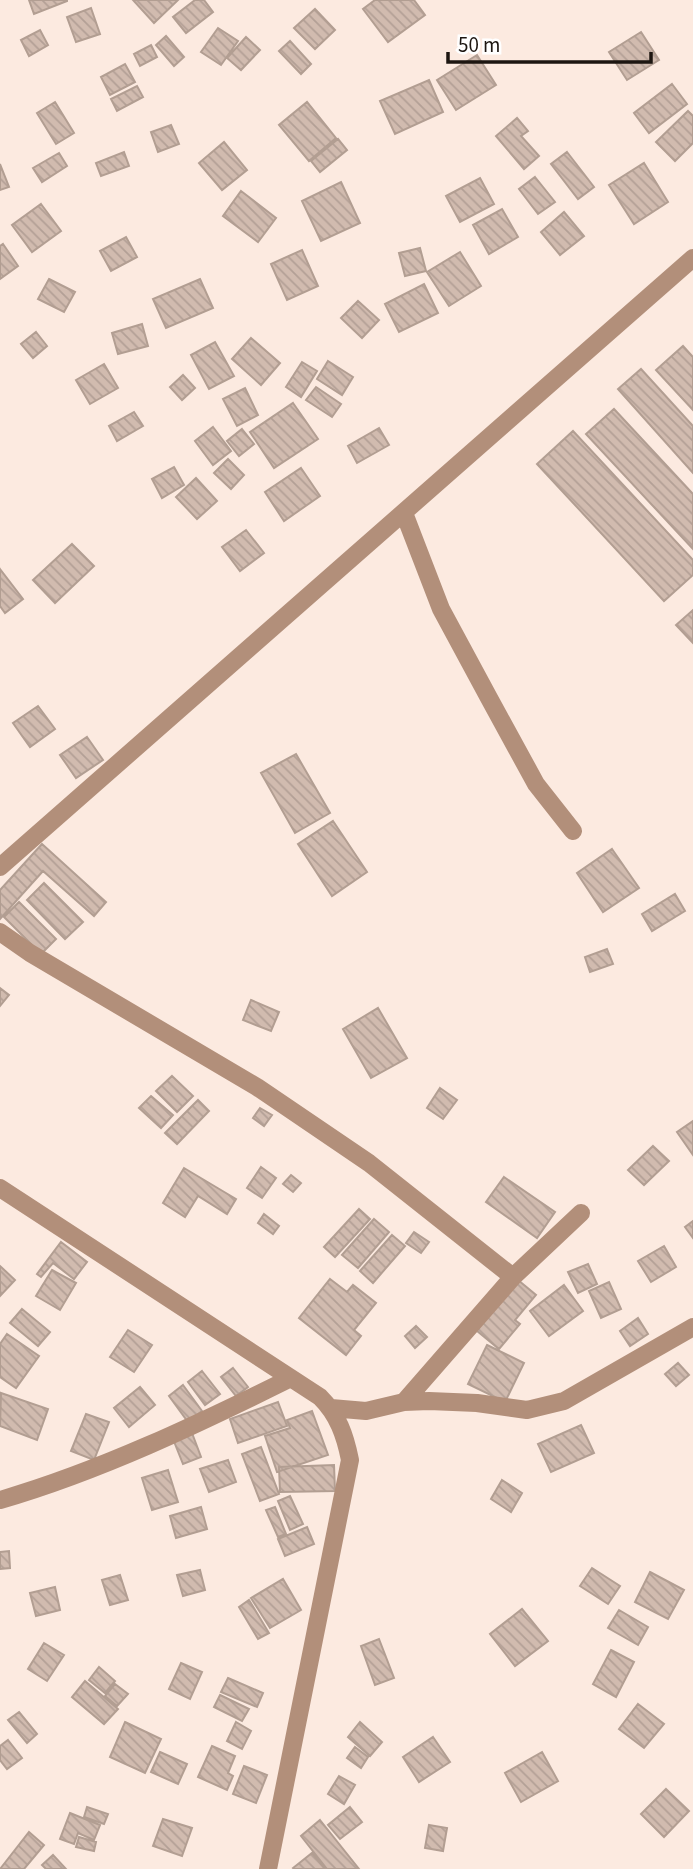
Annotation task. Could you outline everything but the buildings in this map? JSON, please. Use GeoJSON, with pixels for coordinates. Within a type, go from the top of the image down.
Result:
{"type":"FeatureCollection","features":[{"type":"Feature","properties":{"kind":"street"},"geometry":{"type":"LineString","coordinates":[[0,867],[693,258]]}},
{"type":"Feature","properties":{"kind":"street"},"geometry":{"type":"LineString","coordinates":[[404,513],[442,609],[489,698],[536,785],[573,831]]}},
{"type":"Feature","properties":{"kind":"street"},"geometry":{"type":"LineString","coordinates":[[0,932],[30,953],[279,1102],[369,1163],[513,1277]]}},
{"type":"Feature","properties":{"kind":"street"},"geometry":{"type":"LineString","coordinates":[[0,1188],[291,1378],[331,1408],[341,1426],[350,1460],[268,1869]]}},
{"type":"Feature","properties":{"kind":"street"},"geometry":{"type":"LineString","coordinates":[[404,1402],[513,1277],[581,1213]]}},
{"type":"Feature","properties":{"kind":"street"},"geometry":{"type":"LineString","coordinates":[[331,1408],[366,1412],[404,1402],[477,1403],[527,1409],[564,1401],[693,1327]]}},
{"type":"Feature","properties":{"kind":"street"},"geometry":{"type":"LineString","coordinates":[[0,1500],[92,1467],[232,1407],[291,1378]]}}]}
